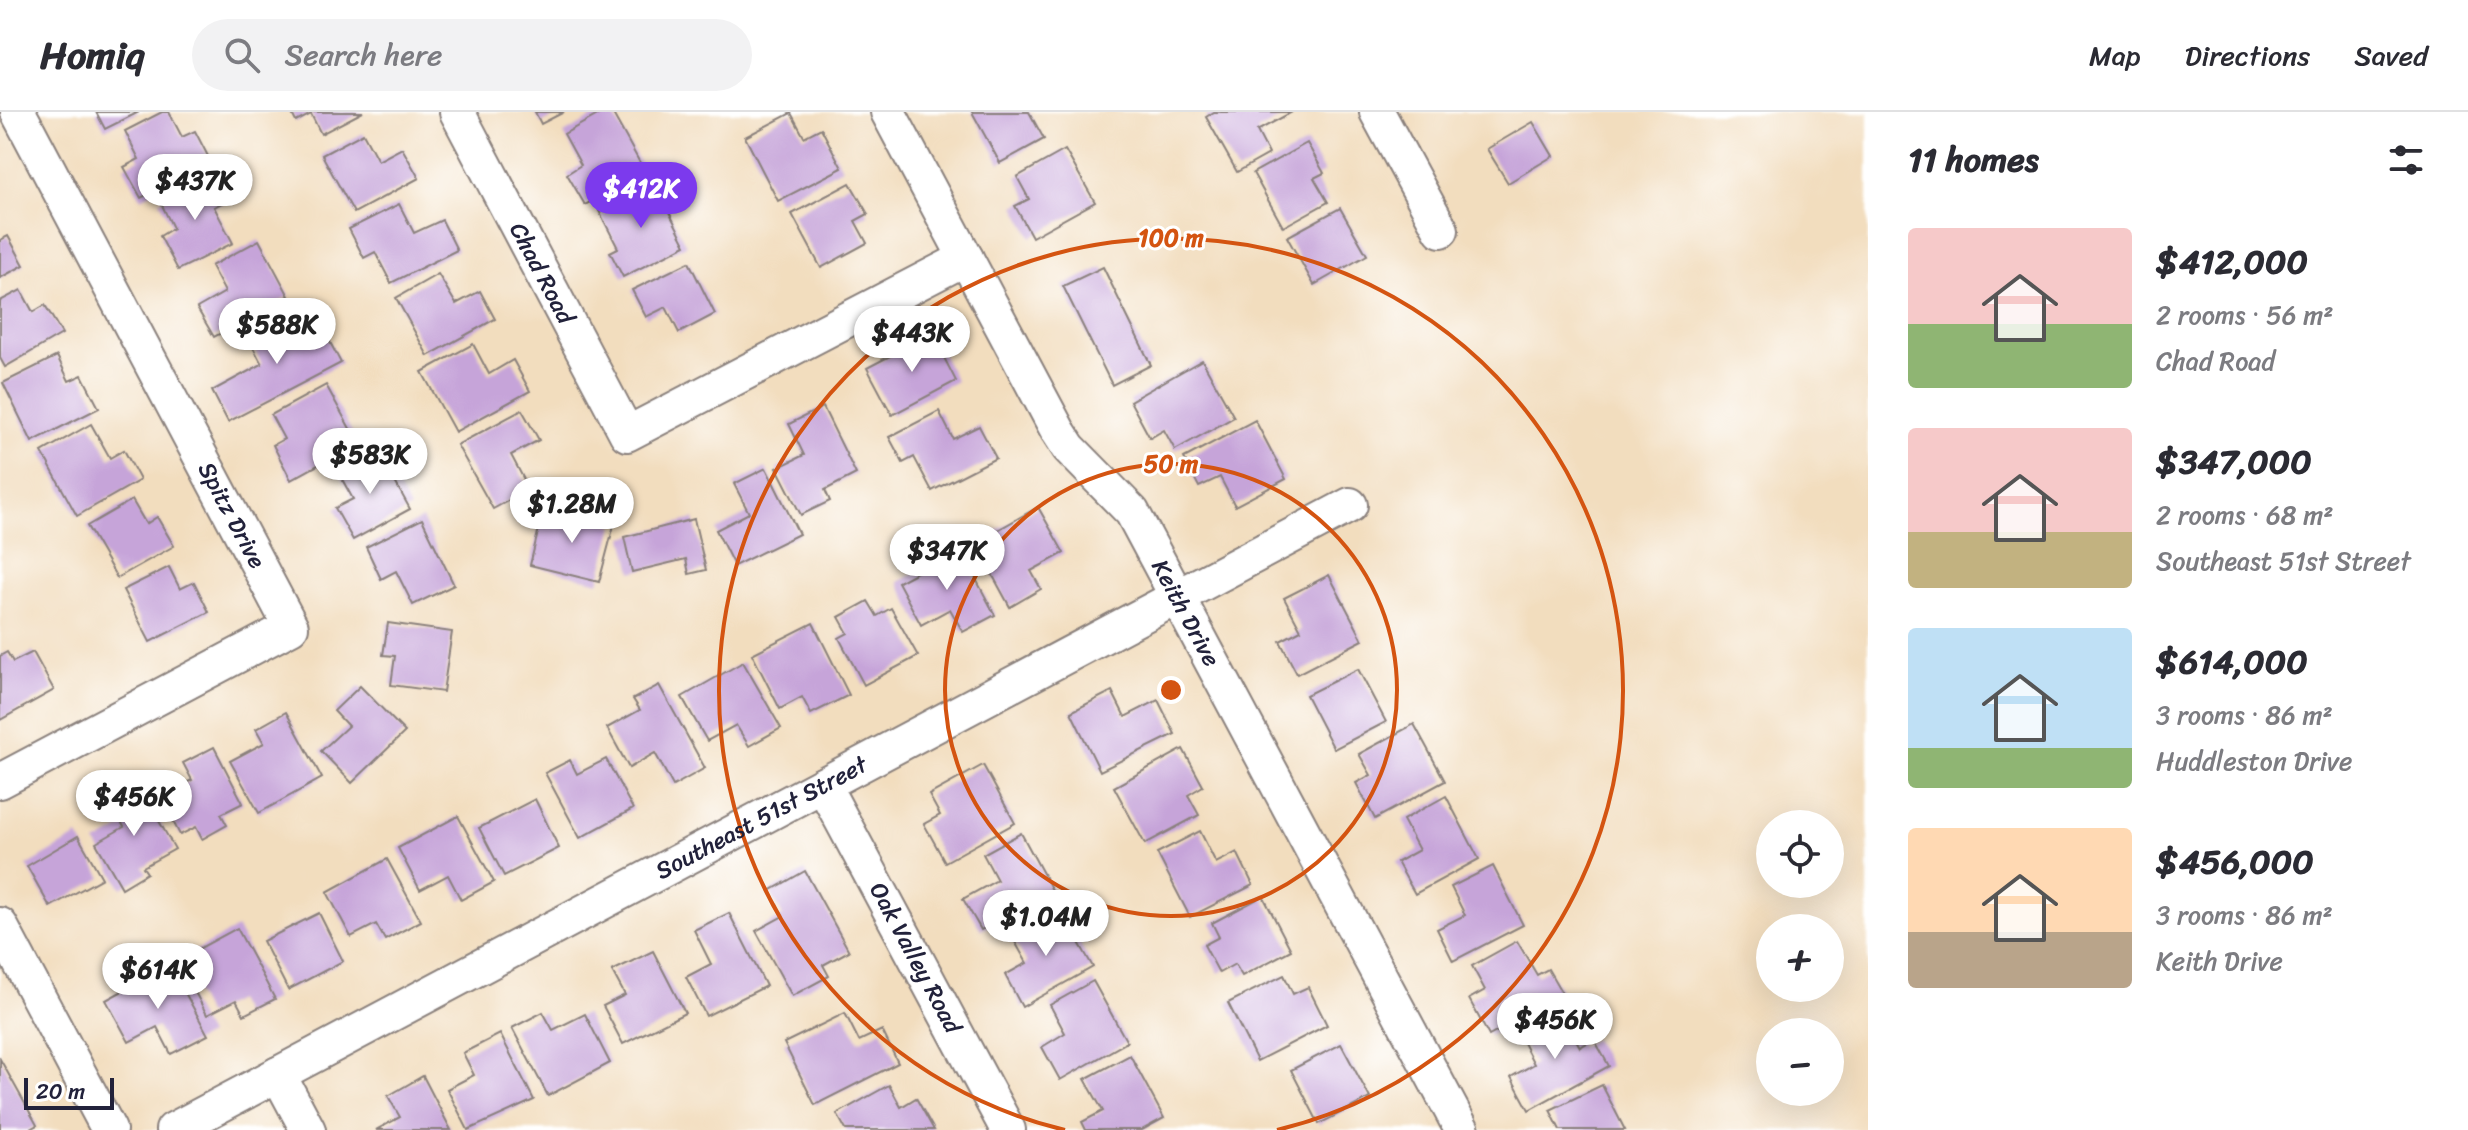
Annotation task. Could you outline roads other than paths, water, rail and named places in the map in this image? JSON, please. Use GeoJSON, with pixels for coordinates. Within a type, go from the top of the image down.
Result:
{"type":"FeatureCollection","features":[{"type":"Feature","properties":{"kind":"street","name":"Spitz Drive"},"geometry":{"type":"LineString","coordinates":[[0,781],[291,627],[18,112]]}},
{"type":"Feature","properties":{"kind":"street","name":"Chad Road"},"geometry":{"type":"LineString","coordinates":[[457,112],[627,434],[966,258]]}},
{"type":"Feature","properties":{"kind":"street","name":"Keith Drive"},"geometry":{"type":"LineString","coordinates":[[888,112],[1058,431],[1069,448],[1132,512],[1462,1130]]}},
{"type":"Feature","properties":{"kind":"street"},"geometry":{"type":"LineString","coordinates":[[1377,112],[1441,230]]}},
{"type":"Feature","properties":{"kind":"street","name":"Southeast 51st Street"},"geometry":{"type":"LineString","coordinates":[[173,1130],[1350,505]]}},
{"type":"Feature","properties":{"kind":"street","name":"Oak Valley Road"},"geometry":{"type":"LineString","coordinates":[[823,785],[1008,1130]]}},
{"type":"Feature","properties":{"kind":"street"},"geometry":{"type":"LineString","coordinates":[[0,925],[109,1130]]}},
{"type":"Feature","properties":{"kind":"street"},"geometry":{"type":"LineString","coordinates":[[278,1074],[308,1130]]}}]}
